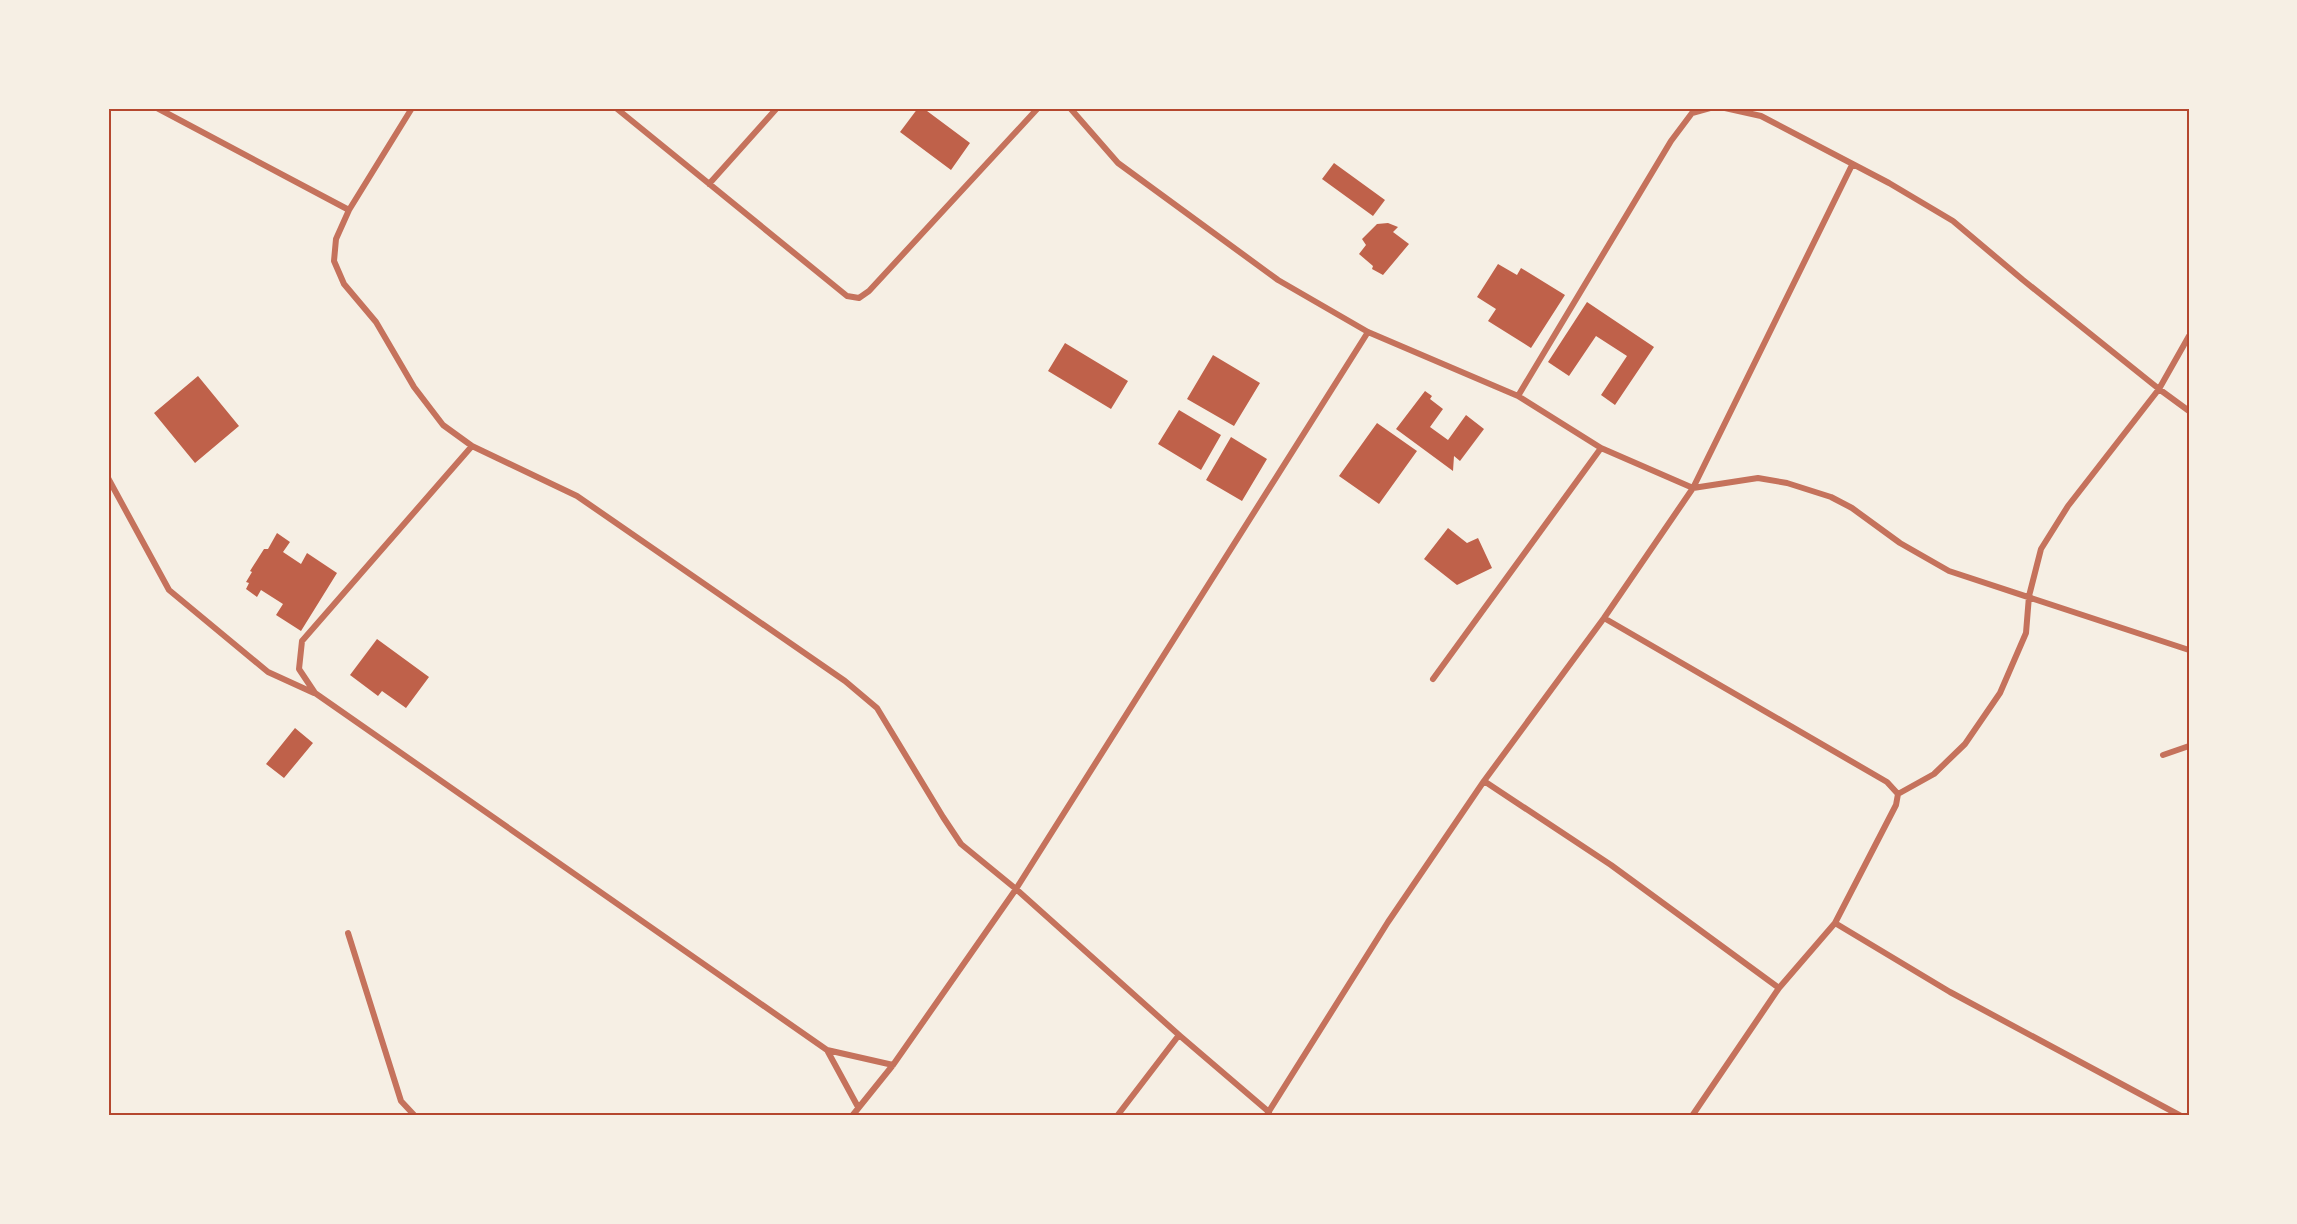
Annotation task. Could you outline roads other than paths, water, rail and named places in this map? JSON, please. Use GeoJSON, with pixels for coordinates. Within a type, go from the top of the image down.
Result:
{"type":"FeatureCollection","features":[{"type":"Feature","properties":{"kind":"street"},"geometry":{"type":"LineString","coordinates":[[157,108],[349,210]]}},
{"type":"Feature","properties":{"kind":"street"},"geometry":{"type":"LineString","coordinates":[[412,108],[349,210],[336,239],[334,261],[344,284],[376,321],[414,387],[444,425],[472,446],[577,496],[845,681],[877,708],[943,817],[962,843],[1267,1114],[1388,922],[1484,781],[1604,618],[1693,488],[1852,165]]}},
{"type":"Feature","properties":{"kind":"street"},"geometry":{"type":"LineString","coordinates":[[616,108],[847,296],[859,298],[869,291],[1038,108]]}},
{"type":"Feature","properties":{"kind":"street"},"geometry":{"type":"LineString","coordinates":[[709,184],[777,108]]}},
{"type":"Feature","properties":{"kind":"street"},"geometry":{"type":"LineString","coordinates":[[1070,108],[1118,163],[1278,280],[1368,332],[1518,396],[1601,448],[1693,488],[1758,478],[1798,486],[1831,497],[1852,508],[1900,543],[1949,571],[2189,650]]}},
{"type":"Feature","properties":{"kind":"street"},"geometry":{"type":"LineString","coordinates":[[1518,396],[1671,141],[1692,113],[1710,108]]}},
{"type":"Feature","properties":{"kind":"street"},"geometry":{"type":"LineString","coordinates":[[1725,108],[1761,116],[1889,183],[1953,221],[2189,411]]}},
{"type":"Feature","properties":{"kind":"street"},"geometry":{"type":"LineString","coordinates":[[852,1116],[893,1065],[1016,889],[1368,332]]}},
{"type":"Feature","properties":{"kind":"street"},"geometry":{"type":"LineString","coordinates":[[1898,794],[1934,774],[1965,744],[2000,693],[2026,633],[2029,596],[2042,549],[2068,506],[2159,389],[2189,336]]}},
{"type":"Feature","properties":{"kind":"street"},"geometry":{"type":"LineString","coordinates":[[315,693],[299,669],[302,641],[472,446]]}},
{"type":"Feature","properties":{"kind":"street"},"geometry":{"type":"LineString","coordinates":[[1433,679],[1601,448]]}},
{"type":"Feature","properties":{"kind":"street"},"geometry":{"type":"LineString","coordinates":[[108,478],[169,590],[268,672],[315,693],[827,1050],[893,1065]]}},
{"type":"Feature","properties":{"kind":"street"},"geometry":{"type":"LineString","coordinates":[[1604,618],[1887,782],[1898,794]]}},
{"type":"Feature","properties":{"kind":"street"},"geometry":{"type":"LineString","coordinates":[[2163,755],[2189,746]]}},
{"type":"Feature","properties":{"kind":"street"},"geometry":{"type":"LineString","coordinates":[[1484,781],[1611,865],[1779,988]]}},
{"type":"Feature","properties":{"kind":"street"},"geometry":{"type":"LineString","coordinates":[[1692,1116],[1779,988],[1835,922],[1896,805],[1898,794]]}},
{"type":"Feature","properties":{"kind":"street"},"geometry":{"type":"LineString","coordinates":[[1835,922],[1950,992],[2181,1116]]}},
{"type":"Feature","properties":{"kind":"street"},"geometry":{"type":"LineString","coordinates":[[348,933],[401,1101],[415,1116]]}},
{"type":"Feature","properties":{"kind":"street"},"geometry":{"type":"LineString","coordinates":[[1117,1116],[1179,1035]]}},
{"type":"Feature","properties":{"kind":"street"},"geometry":{"type":"LineString","coordinates":[[827,1050],[858,1107]]}}]}
